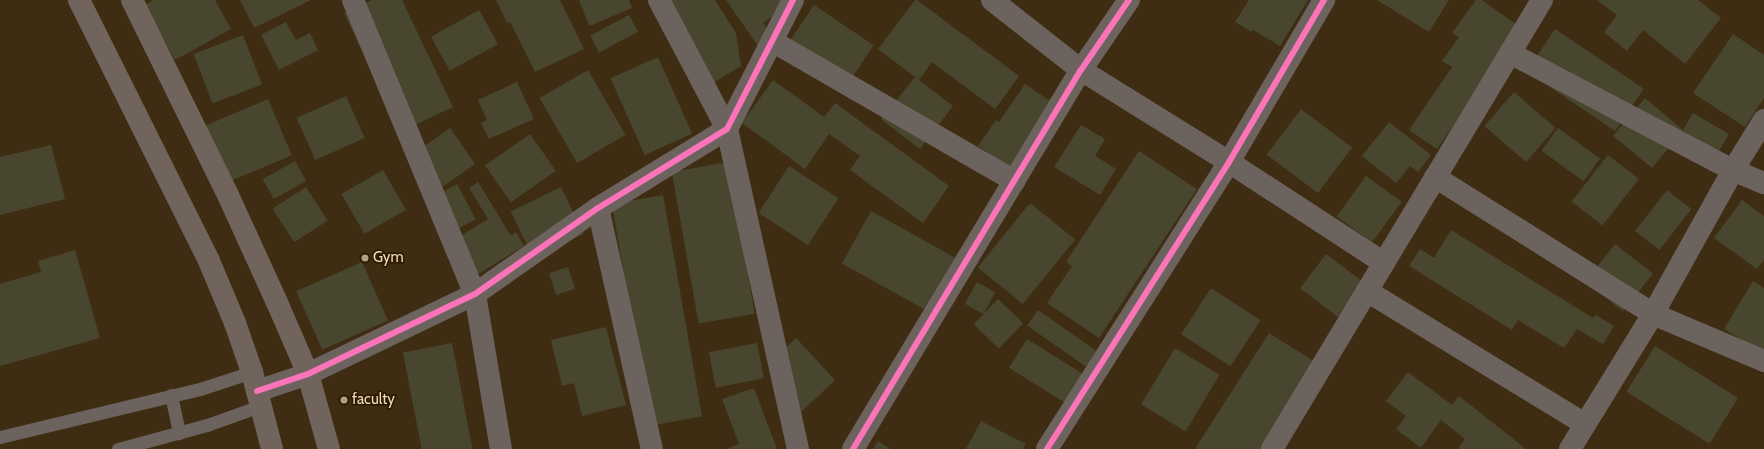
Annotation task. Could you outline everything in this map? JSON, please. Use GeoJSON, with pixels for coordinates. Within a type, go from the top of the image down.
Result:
{"type":"FeatureCollection","features":[{"type":"Feature","properties":{"kind":"street"},"geometry":{"type":"LineString","coordinates":[[79,0],[209,261],[235,323],[257,390],[272,449]]}},
{"type":"Feature","properties":{"kind":"street"},"geometry":{"type":"LineString","coordinates":[[132,0],[228,195],[308,374],[329,449]]}},
{"type":"Feature","properties":{"kind":"street"},"geometry":{"type":"LineString","coordinates":[[353,0],[475,294],[501,449]]}},
{"type":"Feature","properties":{"kind":"street"},"geometry":{"type":"LineString","coordinates":[[659,0],[727,129],[798,449]]}},
{"type":"Feature","properties":{"kind":"street"},"geometry":{"type":"LineString","coordinates":[[257,390],[308,374],[475,294],[598,208],[727,129],[793,0]]}},
{"type":"Feature","properties":{"kind":"street"},"geometry":{"type":"LineString","coordinates":[[992,0],[1081,70],[1229,162],[1384,263]]}},
{"type":"Feature","properties":{"kind":"street"},"geometry":{"type":"LineString","coordinates":[[853,449],[1081,70],[1129,0]]}},
{"type":"Feature","properties":{"kind":"street"},"geometry":{"type":"LineString","coordinates":[[1047,449],[1229,162],[1324,0]]}},
{"type":"Feature","properties":{"kind":"street"},"geometry":{"type":"LineString","coordinates":[[1272,449],[1542,0]]}},
{"type":"Feature","properties":{"kind":"street"},"geometry":{"type":"LineString","coordinates":[[772,41],[1014,181]]}},
{"type":"Feature","properties":{"kind":"street"},"geometry":{"type":"LineString","coordinates":[[1510,53],[1733,170],[1764,183]]}},
{"type":"Feature","properties":{"kind":"street"},"geometry":{"type":"LineString","coordinates":[[1570,449],[1653,314],[1733,170],[1764,120]]}},
{"type":"Feature","properties":{"kind":"street"},"geometry":{"type":"LineString","coordinates":[[1435,177],[1653,314],[1764,361]]}},
{"type":"Feature","properties":{"kind":"street"},"geometry":{"type":"LineString","coordinates":[[598,208],[652,449]]}},
{"type":"Feature","properties":{"kind":"street"},"geometry":{"type":"LineString","coordinates":[[1367,291],[1585,424]]}},
{"type":"Feature","properties":{"kind":"lane"},"geometry":{"type":"LineString","coordinates":[[0,437],[200,389],[257,390]]}},
{"type":"Feature","properties":{"kind":"lane"},"geometry":{"type":"LineString","coordinates":[[118,449],[207,425],[257,390]]}},
{"type":"Feature","properties":{"kind":"lane"},"geometry":{"type":"LineString","coordinates":[[171,395],[179,432]]}},
{"type":"Feature","properties":{"kind":"building"},"geometry":{"type":"Polygon","coordinates":[[[154,0],[215,0],[231,29],[175,60],[145,5],[154,0]]]}},
{"type":"Feature","properties":{"kind":"building"},"geometry":{"type":"Polygon","coordinates":[[[240,0],[311,0],[254,28],[240,0]]]}},
{"type":"Feature","properties":{"kind":"building"},"geometry":{"type":"Polygon","coordinates":[[[372,0],[402,0],[453,107],[400,132],[344,13],[372,0]]]}},
{"type":"Feature","properties":{"kind":"building"},"geometry":{"type":"Polygon","coordinates":[[[496,0],[560,0],[584,49],[535,72],[510,22],[507,23],[496,0]]]}},
{"type":"Feature","properties":{"kind":"building"},"geometry":{"type":"Polygon","coordinates":[[[579,0],[629,0],[632,8],[589,26],[579,0]]]}},
{"type":"Feature","properties":{"kind":"building"},"geometry":{"type":"Polygon","coordinates":[[[658,0],[715,0],[736,33],[741,66],[710,85],[658,0]]]}},
{"type":"Feature","properties":{"kind":"building"},"geometry":{"type":"Polygon","coordinates":[[[726,0],[795,1],[763,23],[774,39],[760,49],[726,0]]]}},
{"type":"Feature","properties":{"kind":"building"},"geometry":{"type":"Polygon","coordinates":[[[915,0],[1019,76],[995,109],[932,62],[919,80],[953,106],[920,149],[881,119],[915,77],[878,49],[915,0]]]}},
{"type":"Feature","properties":{"kind":"building"},"geometry":{"type":"Polygon","coordinates":[[[1249,0],[1308,0],[1280,46],[1253,30],[1252,32],[1235,22],[1249,0]]]}},
{"type":"Feature","properties":{"kind":"building"},"geometry":{"type":"Polygon","coordinates":[[[1377,0],[1449,0],[1429,32],[1377,0]]]}},
{"type":"Feature","properties":{"kind":"building"},"geometry":{"type":"Polygon","coordinates":[[[1476,0],[1482,0],[1521,28],[1437,149],[1409,130],[1452,67],[1442,61],[1459,37],[1452,33],[1476,0]]]}},
{"type":"Feature","properties":{"kind":"building"},"geometry":{"type":"Polygon","coordinates":[[[1597,0],[1698,0],[1721,18],[1685,64],[1643,30],[1627,51],[1604,32],[1617,15],[1597,0]]]}},
{"type":"Feature","properties":{"kind":"building"},"geometry":{"type":"Polygon","coordinates":[[[814,5],[874,45],[848,83],[788,43],[814,5]]]}},
{"type":"Feature","properties":{"kind":"building"},"geometry":{"type":"Polygon","coordinates":[[[479,10],[498,44],[450,71],[431,37],[479,10]]]}},
{"type":"Feature","properties":{"kind":"building"},"geometry":{"type":"Polygon","coordinates":[[[629,15],[638,32],[599,52],[590,36],[629,15]]]}},
{"type":"Feature","properties":{"kind":"building"},"geometry":{"type":"Polygon","coordinates":[[[286,22],[296,40],[310,33],[318,50],[279,70],[261,35],[286,22]]]}},
{"type":"Feature","properties":{"kind":"building"},"geometry":{"type":"Polygon","coordinates":[[[1555,29],[1644,89],[1615,131],[1526,71],[1555,29]]]}},
{"type":"Feature","properties":{"kind":"building"},"geometry":{"type":"Polygon","coordinates":[[[1733,34],[1764,55],[1764,98],[1745,127],[1693,93],[1733,34]]]}},
{"type":"Feature","properties":{"kind":"building"},"geometry":{"type":"Polygon","coordinates":[[[243,35],[262,84],[213,103],[194,54],[243,35]]]}},
{"type":"Feature","properties":{"kind":"building"},"geometry":{"type":"Polygon","coordinates":[[[658,57],[692,134],[645,155],[610,78],[658,57]]]}},
{"type":"Feature","properties":{"kind":"building"},"geometry":{"type":"Polygon","coordinates":[[[588,70],[626,135],[577,163],[540,98],[588,70]]]}},
{"type":"Feature","properties":{"kind":"building"},"geometry":{"type":"Polygon","coordinates":[[[773,80],[824,117],[835,103],[949,186],[923,223],[850,170],[860,156],[829,134],[805,169],[742,123],[773,80]]]}},
{"type":"Feature","properties":{"kind":"building"},"geometry":{"type":"Polygon","coordinates":[[[517,82],[534,119],[489,139],[481,123],[487,120],[478,100],[517,82]]]}},
{"type":"Feature","properties":{"kind":"building"},"geometry":{"type":"Polygon","coordinates":[[[1025,84],[1059,107],[1016,171],[978,146],[996,120],[999,122],[1025,84]]]}},
{"type":"Feature","properties":{"kind":"building"},"geometry":{"type":"Polygon","coordinates":[[[1514,92],[1556,128],[1526,162],[1484,126],[1514,92]]]}},
{"type":"Feature","properties":{"kind":"building"},"geometry":{"type":"Polygon","coordinates":[[[346,96],[365,138],[315,160],[297,118],[346,96]]]}},
{"type":"Feature","properties":{"kind":"building"},"geometry":{"type":"Polygon","coordinates":[[[1645,98],[1683,130],[1693,113],[1729,134],[1715,158],[1683,131],[1652,168],[1613,136],[1645,98]]]}},
{"type":"Feature","properties":{"kind":"building"},"geometry":{"type":"Polygon","coordinates":[[[268,99],[292,155],[228,182],[204,126],[268,99]]]}},
{"type":"Feature","properties":{"kind":"building"},"geometry":{"type":"Polygon","coordinates":[[[1301,109],[1352,148],[1318,193],[1267,155],[1301,109]]]}},
{"type":"Feature","properties":{"kind":"building"},"geometry":{"type":"Polygon","coordinates":[[[1389,122],[1431,155],[1418,172],[1410,166],[1396,183],[1362,156],[1389,122]]]}},
{"type":"Feature","properties":{"kind":"building"},"geometry":{"type":"Polygon","coordinates":[[[1081,125],[1105,139],[1095,156],[1116,169],[1100,195],[1054,167],[1081,125]]]}},
{"type":"Feature","properties":{"kind":"building"},"geometry":{"type":"Polygon","coordinates":[[[450,128],[475,164],[436,192],[411,156],[450,128]]]}},
{"type":"Feature","properties":{"kind":"building"},"geometry":{"type":"Polygon","coordinates":[[[1558,128],[1600,159],[1584,181],[1542,151],[1558,128]]]}},
{"type":"Feature","properties":{"kind":"building"},"geometry":{"type":"Polygon","coordinates":[[[530,134],[556,171],[511,202],[485,166],[530,134]]]}},
{"type":"Feature","properties":{"kind":"building"},"geometry":{"type":"Polygon","coordinates":[[[51,145],[65,199],[0,215],[0,157],[51,145]]]}},
{"type":"Feature","properties":{"kind":"building"},"geometry":{"type":"Polygon","coordinates":[[[1139,151],[1197,189],[1099,338],[1047,303],[1072,266],[1066,262],[1139,151]]]}},
{"type":"Feature","properties":{"kind":"building"},"geometry":{"type":"Polygon","coordinates":[[[1608,155],[1639,179],[1602,226],[1572,201],[1608,155]]]}},
{"type":"Feature","properties":{"kind":"building"},"geometry":{"type":"Polygon","coordinates":[[[295,161],[306,181],[274,199],[263,179],[295,161]]]}},
{"type":"Feature","properties":{"kind":"building"},"geometry":{"type":"Polygon","coordinates":[[[728,162],[755,314],[699,324],[672,172],[728,162]]]}},
{"type":"Feature","properties":{"kind":"building"},"geometry":{"type":"Polygon","coordinates":[[[789,166],[838,198],[808,245],[759,213],[789,166]]]}},
{"type":"Feature","properties":{"kind":"building"},"geometry":{"type":"Polygon","coordinates":[[[383,170],[406,210],[364,234],[341,194],[383,170]]]}},
{"type":"Feature","properties":{"kind":"building"},"geometry":{"type":"Polygon","coordinates":[[[1366,176],[1402,202],[1372,242],[1337,216],[1366,176]]]}},
{"type":"Feature","properties":{"kind":"building"},"geometry":{"type":"Polygon","coordinates":[[[478,182],[511,236],[516,232],[524,246],[478,274],[457,238],[488,219],[469,188],[478,182]]]}},
{"type":"Feature","properties":{"kind":"building"},"geometry":{"type":"Polygon","coordinates":[[[457,184],[476,219],[453,232],[434,196],[457,184]]]}},
{"type":"Feature","properties":{"kind":"building"},"geometry":{"type":"Polygon","coordinates":[[[306,187],[328,221],[294,242],[272,209],[306,187]]]}},
{"type":"Feature","properties":{"kind":"building"},"geometry":{"type":"Polygon","coordinates":[[[561,187],[584,234],[533,258],[511,212],[561,187]]]}},
{"type":"Feature","properties":{"kind":"building"},"geometry":{"type":"Polygon","coordinates":[[[1667,190],[1691,209],[1659,250],[1635,231],[1667,190]]]}},
{"type":"Feature","properties":{"kind":"building"},"geometry":{"type":"Polygon","coordinates":[[[663,195],[702,417],[651,426],[612,204],[663,195]]]}},
{"type":"Feature","properties":{"kind":"building"},"geometry":{"type":"Polygon","coordinates":[[[1742,200],[1764,216],[1764,260],[1757,269],[1714,238],[1742,200]]]}},
{"type":"Feature","properties":{"kind":"building"},"geometry":{"type":"Polygon","coordinates":[[[1030,203],[1075,240],[1023,304],[978,268],[1030,203]]]}},
{"type":"Feature","properties":{"kind":"building"},"geometry":{"type":"Polygon","coordinates":[[[871,211],[960,260],[931,313],[842,263],[871,211]]]}},
{"type":"Feature","properties":{"kind":"building"},"geometry":{"type":"Polygon","coordinates":[[[1451,230],[1593,318],[1596,315],[1614,326],[1603,344],[1577,329],[1564,348],[1518,320],[1512,330],[1409,266],[1420,249],[1434,258],[1451,230]]]}},
{"type":"Feature","properties":{"kind":"building"},"geometry":{"type":"Polygon","coordinates":[[[1615,244],[1653,274],[1623,311],[1585,282],[1615,244]]]}},
{"type":"Feature","properties":{"kind":"building"},"geometry":{"type":"Polygon","coordinates":[[[75,250],[100,338],[0,366],[0,284],[41,272],[38,261],[75,250]]]}},
{"type":"Feature","properties":{"kind":"building"},"geometry":{"type":"Polygon","coordinates":[[[1326,254],[1364,283],[1338,317],[1300,288],[1326,254]]]}},
{"type":"Feature","properties":{"kind":"building"},"geometry":{"type":"Polygon","coordinates":[[[362,262],[388,320],[322,350],[296,291],[362,262]]]}},
{"type":"Feature","properties":{"kind":"building"},"geometry":{"type":"Polygon","coordinates":[[[568,267],[575,289],[556,295],[549,273],[568,267]]]}},
{"type":"Feature","properties":{"kind":"building"},"geometry":{"type":"Polygon","coordinates":[[[1753,281],[1764,288],[1764,353],[1724,329],[1753,281]]]}},
{"type":"Feature","properties":{"kind":"building"},"geometry":{"type":"Polygon","coordinates":[[[977,282],[995,292],[983,314],[965,304],[977,282]]]}},
{"type":"Feature","properties":{"kind":"building"},"geometry":{"type":"Polygon","coordinates":[[[1211,288],[1260,320],[1231,366],[1181,334],[1211,288]]]}},
{"type":"Feature","properties":{"kind":"building"},"geometry":{"type":"Polygon","coordinates":[[[998,299],[1023,323],[999,348],[974,324],[998,299]]]}},
{"type":"Feature","properties":{"kind":"building"},"geometry":{"type":"Polygon","coordinates":[[[1038,310],[1097,351],[1086,367],[1027,326],[1038,310]]]}},
{"type":"Feature","properties":{"kind":"building"},"geometry":{"type":"Polygon","coordinates":[[[606,327],[626,405],[582,416],[574,383],[562,386],[551,340],[606,327]]]}},
{"type":"Feature","properties":{"kind":"building"},"geometry":{"type":"Polygon","coordinates":[[[1269,333],[1317,363],[1262,449],[1195,449],[1269,333]]]}},
{"type":"Feature","properties":{"kind":"building"},"geometry":{"type":"Polygon","coordinates":[[[796,338],[835,380],[797,416],[773,390],[784,380],[769,363],[796,338]]]}},
{"type":"Feature","properties":{"kind":"building"},"geometry":{"type":"Polygon","coordinates":[[[1027,339],[1085,375],[1067,404],[1009,368],[1027,339]]]}},
{"type":"Feature","properties":{"kind":"building"},"geometry":{"type":"Polygon","coordinates":[[[452,343],[473,449],[422,449],[403,353],[452,343]]]}},
{"type":"Feature","properties":{"kind":"building"},"geometry":{"type":"Polygon","coordinates":[[[757,343],[764,378],[716,388],[709,352],[757,343]]]}},
{"type":"Feature","properties":{"kind":"building"},"geometry":{"type":"Polygon","coordinates":[[[1655,346],[1738,398],[1709,444],[1626,392],[1655,346]]]}},
{"type":"Feature","properties":{"kind":"building"},"geometry":{"type":"Polygon","coordinates":[[[1175,348],[1220,375],[1186,431],[1141,405],[1175,348]]]}},
{"type":"Feature","properties":{"kind":"building"},"geometry":{"type":"Polygon","coordinates":[[[1408,372],[1452,405],[1459,396],[1526,449],[1458,449],[1465,439],[1441,420],[1421,448],[1396,429],[1406,416],[1386,401],[1408,372]]]}},
{"type":"Feature","properties":{"kind":"building"},"geometry":{"type":"Polygon","coordinates":[[[754,388],[777,449],[726,449],[739,444],[722,399],[754,388]]]}},
{"type":"Feature","properties":{"kind":"building"},"geometry":{"type":"Polygon","coordinates":[[[981,421],[1026,444],[1023,449],[966,449],[981,421]]]}},
{"type":"Feature","properties":{"kind":"building"},"geometry":{"type":"Polygon","coordinates":[[[878,441],[890,449],[873,449],[878,441]]]}},
{"type":"Feature","properties":{"kind":"cycle path"},"geometry":{"type":"LineString","coordinates":[[257,391],[308,374],[475,294],[598,208],[727,129],[793,0]]}},
{"type":"Feature","properties":{"kind":"cycle path"},"geometry":{"type":"LineString","coordinates":[[853,449],[1081,70],[1129,0]]}},
{"type":"Feature","properties":{"kind":"cycle path"},"geometry":{"type":"LineString","coordinates":[[1047,449],[1229,162],[1324,0]]}},
{"type":"Feature","properties":{"kind":"place","name":"Gym"},"geometry":{"type":"Point","coordinates":[365,258]}},
{"type":"Feature","properties":{"kind":"place","name":"faculty"},"geometry":{"type":"Point","coordinates":[344,400]}}]}
